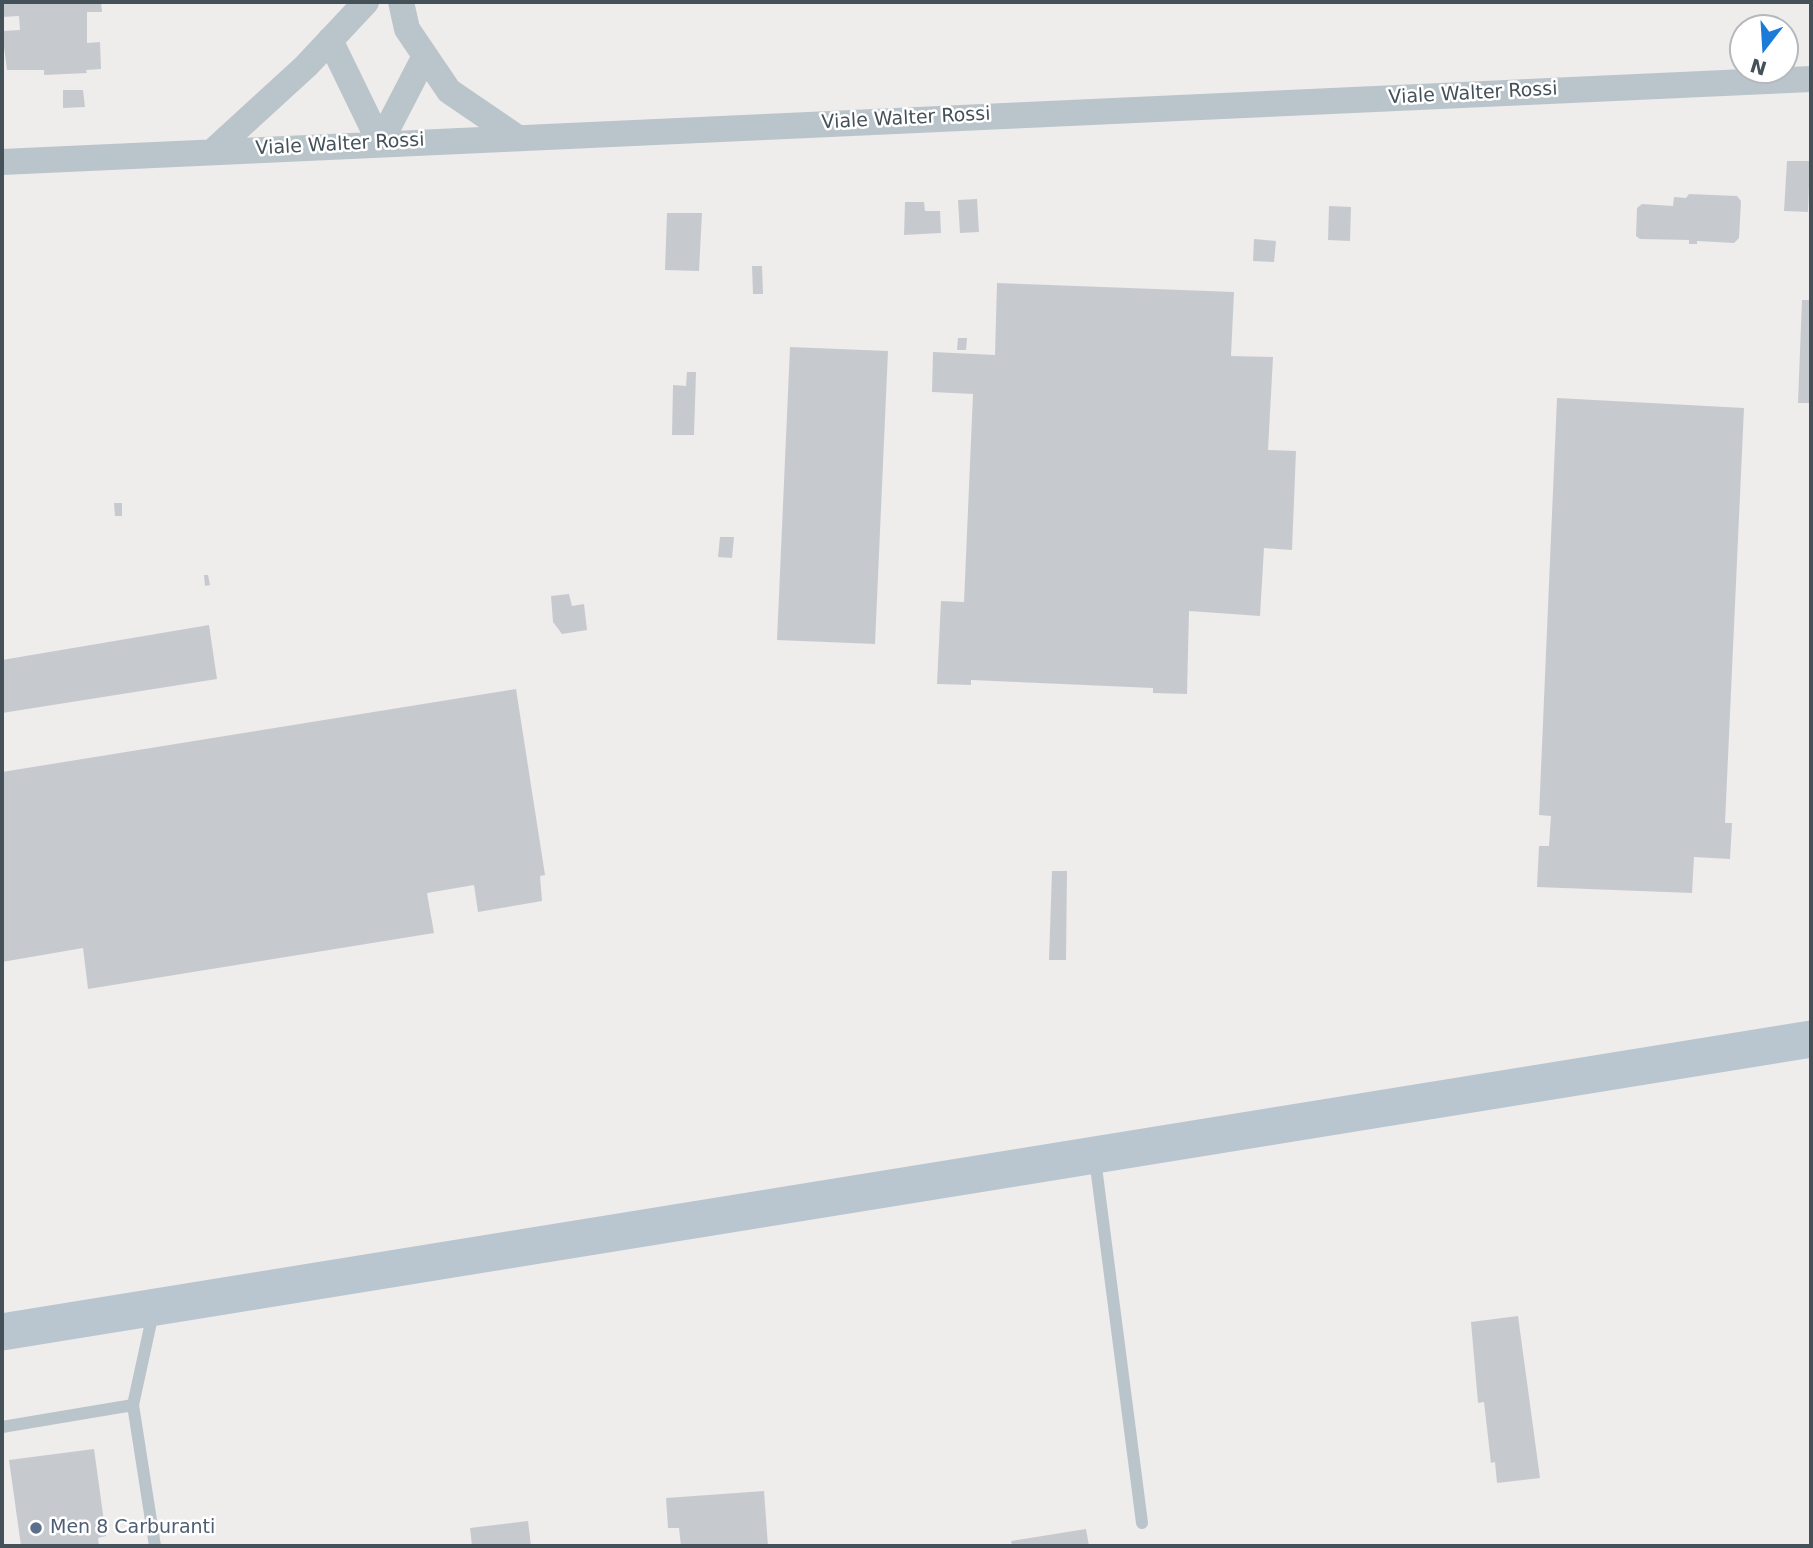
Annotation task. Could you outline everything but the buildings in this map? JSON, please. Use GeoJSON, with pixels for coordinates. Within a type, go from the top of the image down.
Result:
{"type":"FeatureCollection","features":[{"type":"Feature","properties":{"kind":"main road"},"geometry":{"type":"LineString","coordinates":[[2,1332],[1811,1039]]}},
{"type":"Feature","properties":{"kind":"street"},"geometry":{"type":"LineString","coordinates":[[212,152],[330,40],[366,2]]}},
{"type":"Feature","properties":{"kind":"street"},"geometry":{"type":"LineString","coordinates":[[401,2],[407,29],[449,91],[515,136]]}},
{"type":"Feature","properties":{"kind":"street"},"geometry":{"type":"LineString","coordinates":[[330,40],[380,143]]}},
{"type":"Feature","properties":{"kind":"street"},"geometry":{"type":"LineString","coordinates":[[380,143],[425,56]]}},
{"type":"Feature","properties":{"kind":"street","name":"Viale Walter Rossi"},"geometry":{"type":"LineString","coordinates":[[2,162],[515,136],[1811,79]]}},
{"type":"Feature","properties":{"kind":"lane"},"geometry":{"type":"LineString","coordinates":[[1095,1155],[1142,1523]]}},
{"type":"Feature","properties":{"kind":"lane"},"geometry":{"type":"LineString","coordinates":[[155,1308],[133,1405],[155,1546]]}},
{"type":"Feature","properties":{"kind":"lane"},"geometry":{"type":"LineString","coordinates":[[2,1427],[133,1405]]}},
{"type":"Feature","properties":{"kind":"place","name":"Men 8 Carburanti"},"geometry":{"type":"Point","coordinates":[36,1528]}}]}
